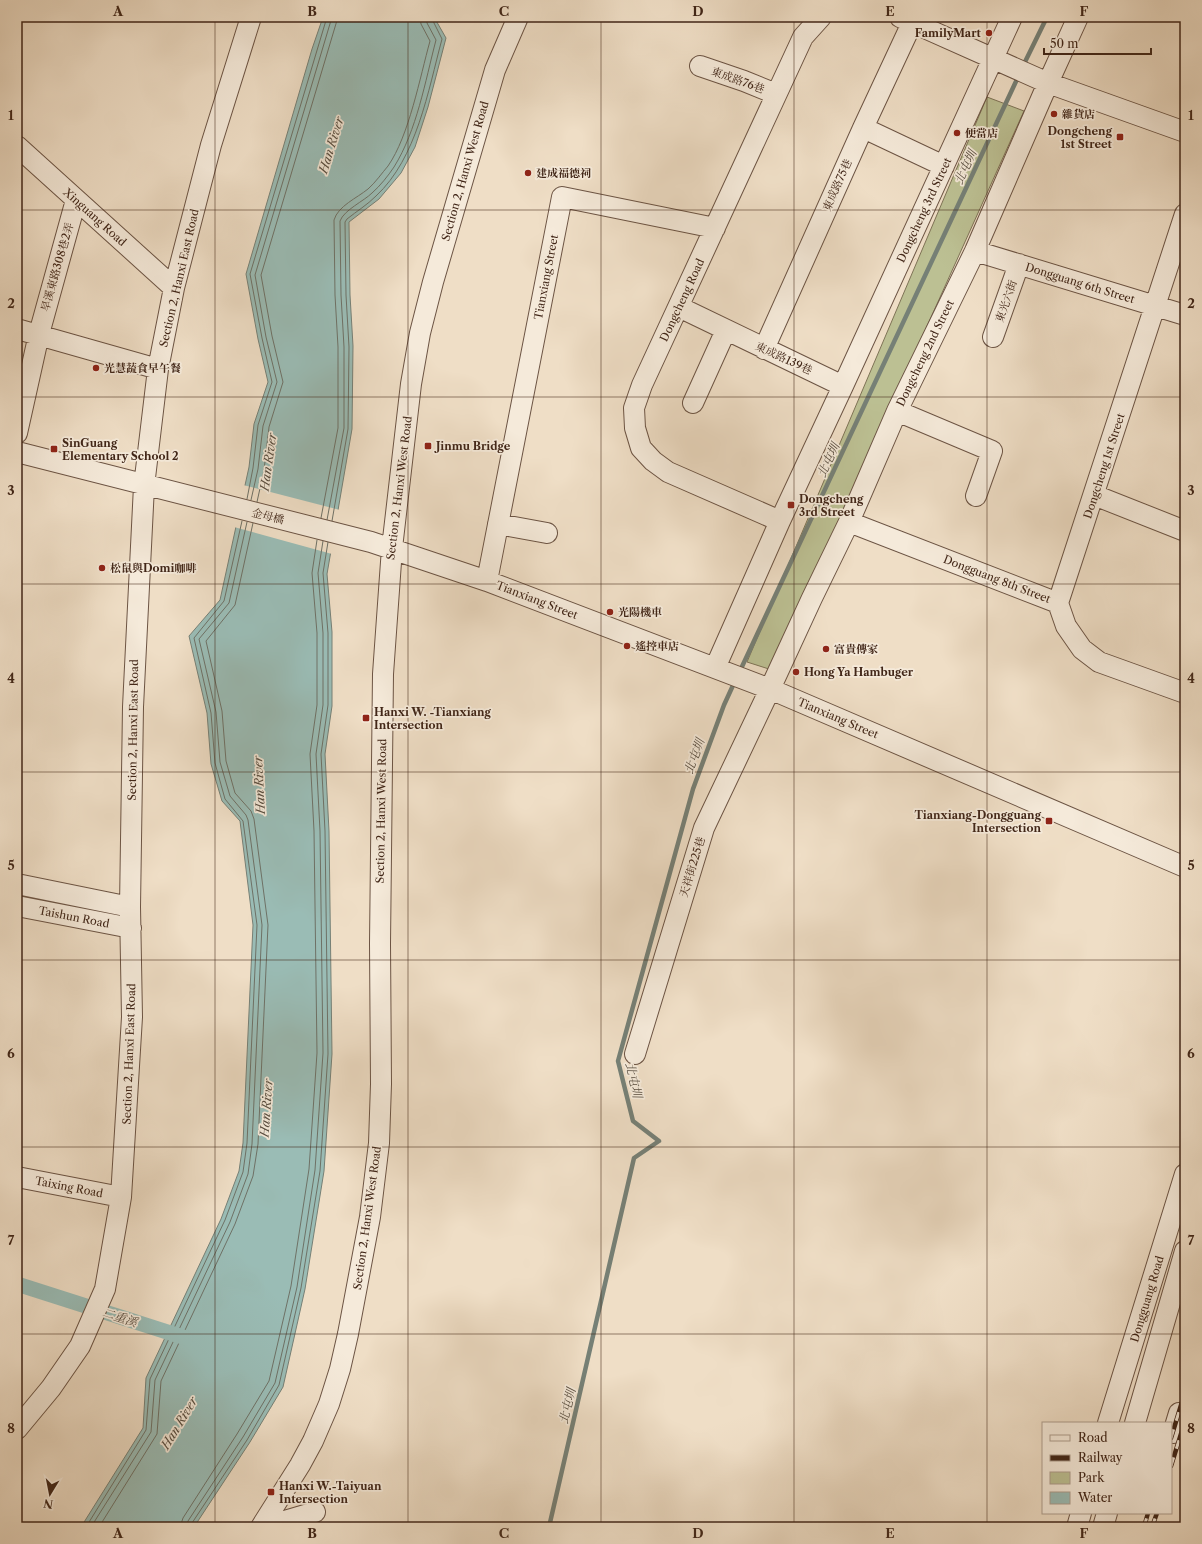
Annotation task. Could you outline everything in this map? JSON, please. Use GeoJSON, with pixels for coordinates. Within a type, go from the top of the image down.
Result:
{"type":"FeatureCollection","features":[{"type":"Feature","properties":{"kind":"street","name":"Section 2, Hanxi East Road"},"geometry":{"type":"LineString","coordinates":[[17,1428],[51,1388],[80,1346],[105,1289],[122,1197],[132,1017],[130,907],[133,707],[144,486],[158,370],[174,288],[211,144],[252,17]]}},
{"type":"Feature","properties":{"kind":"street","name":"Section 2, Hanxi West Road"},"geometry":{"type":"LineString","coordinates":[[263,1527],[313,1441],[329,1404],[340,1369],[348,1334],[370,1217],[379,1143],[381,1084],[380,944],[383,674],[392,548],[411,384],[420,333],[432,282],[495,70],[518,17]]}},
{"type":"Feature","properties":{"kind":"street","name":"Dongcheng Road"},"geometry":{"type":"LineString","coordinates":[[780,521],[668,472],[653,461],[641,448],[635,428],[634,408],[642,385],[803,36],[821,17]]}},
{"type":"Feature","properties":{"kind":"street","name":"Dongcheng 3rd Street"},"geometry":{"type":"LineString","coordinates":[[715,668],[780,521],[1012,17]]}},
{"type":"Feature","properties":{"kind":"street","name":"Dongcheng 2nd Street"},"geometry":{"type":"LineString","coordinates":[[770,689],[849,522],[897,411],[975,250],[1078,17]]}},
{"type":"Feature","properties":{"kind":"street"},"geometry":{"type":"LineString","coordinates":[[906,20],[1048,83],[1185,132]]}},
{"type":"Feature","properties":{"kind":"street","name":"東成路75巷"},"geometry":{"type":"LineString","coordinates":[[764,349],[863,128],[906,20]]}},
{"type":"Feature","properties":{"kind":"street","name":"東成路76巷"},"geometry":{"type":"LineString","coordinates":[[700,66],[776,94]]}},
{"type":"Feature","properties":{"kind":"street"},"geometry":{"type":"LineString","coordinates":[[872,132],[944,166]]}},
{"type":"Feature","properties":{"kind":"street","name":"Xinguang Road"},"geometry":{"type":"LineString","coordinates":[[17,146],[174,288]]}},
{"type":"Feature","properties":{"kind":"street","name":"Tianxiang Street"},"geometry":{"type":"LineString","coordinates":[[487,581],[562,197],[715,228]]}},
{"type":"Feature","properties":{"kind":"street","name":"旱溪東路308巷2弄"},"geometry":{"type":"LineString","coordinates":[[17,433],[38,334],[76,200]]}},
{"type":"Feature","properties":{"kind":"street","name":"Dongcheng 1st Street"},"geometry":{"type":"LineString","coordinates":[[1058,603],[1185,214]]}},
{"type":"Feature","properties":{"kind":"street","name":"Dongguang 6th Street"},"geometry":{"type":"LineString","coordinates":[[975,250],[1185,315]]}},
{"type":"Feature","properties":{"kind":"street","name":"東光六街"},"geometry":{"type":"LineString","coordinates":[[993,337],[1019,264]]}},
{"type":"Feature","properties":{"kind":"street","name":"東成路139巷"},"geometry":{"type":"LineString","coordinates":[[679,307],[843,386]]}},
{"type":"Feature","properties":{"kind":"street"},"geometry":{"type":"LineString","coordinates":[[17,329],[158,370]]}},
{"type":"Feature","properties":{"kind":"street"},"geometry":{"type":"LineString","coordinates":[[693,403],[726,330]]}},
{"type":"Feature","properties":{"kind":"street"},"geometry":{"type":"LineString","coordinates":[[897,411],[992,452],[976,496]]}},
{"type":"Feature","properties":{"kind":"street","name":"金母橋"},"geometry":{"type":"LineString","coordinates":[[17,452],[144,486],[371,542]]}},
{"type":"Feature","properties":{"kind":"street"},"geometry":{"type":"LineString","coordinates":[[1094,495],[1185,531]]}},
{"type":"Feature","properties":{"kind":"street","name":"Dongguang 8th Street"},"geometry":{"type":"LineString","coordinates":[[849,522],[1058,603],[1066,626],[1082,649],[1099,662],[1185,693]]}},
{"type":"Feature","properties":{"kind":"street"},"geometry":{"type":"LineString","coordinates":[[498,524],[546,533]]}},
{"type":"Feature","properties":{"kind":"street","name":"Tianxiang Street"},"geometry":{"type":"LineString","coordinates":[[371,542],[487,581],[770,689],[1185,867]]}},
{"type":"Feature","properties":{"kind":"street","name":"天祥街225巷"},"geometry":{"type":"LineString","coordinates":[[635,1054],[704,828],[770,689]]}},
{"type":"Feature","properties":{"kind":"street","name":"Taishun Road"},"geometry":{"type":"LineString","coordinates":[[17,884],[130,907]]}},
{"type":"Feature","properties":{"kind":"street","name":"Taishun Road"},"geometry":{"type":"LineString","coordinates":[[17,906],[131,928]]}},
{"type":"Feature","properties":{"kind":"street","name":"Dongguang Road"},"geometry":{"type":"LineString","coordinates":[[1109,1418],[1185,1174]]}},
{"type":"Feature","properties":{"kind":"street","name":"Taixing Road"},"geometry":{"type":"LineString","coordinates":[[17,1177],[122,1197]]}},
{"type":"Feature","properties":{"kind":"street","name":"Dongguang Road"},"geometry":{"type":"LineString","coordinates":[[1135,1422],[1185,1251]]}},
{"type":"Feature","properties":{"kind":"street"},"geometry":{"type":"LineString","coordinates":[[1172,1435],[1179,1413]]}},
{"type":"Feature","properties":{"kind":"street"},"geometry":{"type":"LineString","coordinates":[[1109,1418],[1130,1422]]}},
{"type":"Feature","properties":{"kind":"street"},"geometry":{"type":"LineString","coordinates":[[263,1527],[315,1512]]}},
{"type":"Feature","properties":{"kind":"street"},"geometry":{"type":"LineString","coordinates":[[1077,1527],[1081,1514]]}},
{"type":"Feature","properties":{"kind":"street"},"geometry":{"type":"LineString","coordinates":[[1103,1527],[1107,1514]]}},
{"type":"Feature","properties":{"kind":"green space"},"geometry":{"type":"Polygon","coordinates":[[[987,97],[1024,111],[772,670],[747,662],[987,97]]]}},
{"type":"Feature","properties":{"kind":"water","name":"Han River"},"geometry":{"type":"Polygon","coordinates":[[[323,17],[434,17],[446,38],[428,107],[415,147],[401,173],[379,199],[349,222],[350,295],[353,346],[352,429],[327,574],[332,632],[332,706],[325,754],[329,831],[332,1054],[324,1171],[305,1289],[283,1387],[250,1442],[194,1527],[81,1527],[143,1428],[146,1378],[221,1219],[239,1171],[243,1143],[253,925],[240,821],[222,801],[211,764],[207,713],[189,636],[220,600],[249,467],[254,424],[268,382],[258,339],[246,274],[312,49],[323,17]]]}},
{"type":"Feature","properties":{"kind":"pier"},"geometry":{"type":"Polygon","coordinates":[[[243,485],[340,510],[332,554],[234,527],[243,485]]]}},
{"type":"Feature","properties":{"kind":"waterway","name":"北屯圳"},"geometry":{"type":"LineString","coordinates":[[1023,66],[1047,17]]}},
{"type":"Feature","properties":{"kind":"waterway","name":"北屯圳"},"geometry":{"type":"LineString","coordinates":[[739,673],[1019,75]]}},
{"type":"Feature","properties":{"kind":"waterway","name":"北屯圳"},"geometry":{"type":"LineString","coordinates":[[549,1527],[634,1158],[659,1141],[633,1121],[618,1061],[693,789],[724,705],[735,681]]}},
{"type":"Feature","properties":{"kind":"waterway","name":"二重溪"},"geometry":{"type":"LineString","coordinates":[[17,1284],[186,1338]]}},
{"type":"Feature","properties":{"kind":"railway"},"geometry":{"type":"LineString","coordinates":[[1172,1435],[1185,1392]]}},
{"type":"Feature","properties":{"kind":"railway"},"geometry":{"type":"LineString","coordinates":[[1172,1463],[1185,1421]]}},
{"type":"Feature","properties":{"kind":"railway"},"geometry":{"type":"LineString","coordinates":[[1144,1527],[1148,1514]]}},
{"type":"Feature","properties":{"kind":"railway"},"geometry":{"type":"LineString","coordinates":[[1152,1527],[1157,1514]]}},
{"type":"Feature","properties":{"kind":"place","name":"FamilyMart"},"geometry":{"type":"Point","coordinates":[989,33]}},
{"type":"Feature","properties":{"kind":"place","name":"雜貨店"},"geometry":{"type":"Point","coordinates":[1054,114]}},
{"type":"Feature","properties":{"kind":"place","name":"便當店"},"geometry":{"type":"Point","coordinates":[957,133]}},
{"type":"Feature","properties":{"kind":"place","name":"Dongcheng 1st Street"},"geometry":{"type":"Point","coordinates":[1120,137]}},
{"type":"Feature","properties":{"kind":"place","name":"建成福德祠"},"geometry":{"type":"Point","coordinates":[528,173]}},
{"type":"Feature","properties":{"kind":"place","name":"光慧蔬食早午餐"},"geometry":{"type":"Point","coordinates":[96,368]}},
{"type":"Feature","properties":{"kind":"place","name":"Jinmu Bridge"},"geometry":{"type":"Point","coordinates":[428,446]}},
{"type":"Feature","properties":{"kind":"place","name":"SinGuang Elementary School 2"},"geometry":{"type":"Point","coordinates":[54,449]}},
{"type":"Feature","properties":{"kind":"place","name":"Dongcheng 3rd Street"},"geometry":{"type":"Point","coordinates":[791,505]}},
{"type":"Feature","properties":{"kind":"place","name":"松鼠與Domi咖啡"},"geometry":{"type":"Point","coordinates":[102,568]}},
{"type":"Feature","properties":{"kind":"place","name":"光陽機車"},"geometry":{"type":"Point","coordinates":[610,612]}},
{"type":"Feature","properties":{"kind":"place","name":"遙控車店"},"geometry":{"type":"Point","coordinates":[627,646]}},
{"type":"Feature","properties":{"kind":"place","name":"富貴傳家"},"geometry":{"type":"Point","coordinates":[826,649]}},
{"type":"Feature","properties":{"kind":"place","name":"Hong Ya Hambuger"},"geometry":{"type":"Point","coordinates":[796,672]}},
{"type":"Feature","properties":{"kind":"place","name":"Hanxi W. -Tianxiang Intersection"},"geometry":{"type":"Point","coordinates":[366,718]}},
{"type":"Feature","properties":{"kind":"place","name":"Tianxiang-Dongguang Intersection"},"geometry":{"type":"Point","coordinates":[1049,821]}},
{"type":"Feature","properties":{"kind":"place","name":"Hanxi W.-Taiyuan Intersection"},"geometry":{"type":"Point","coordinates":[271,1492]}}]}
